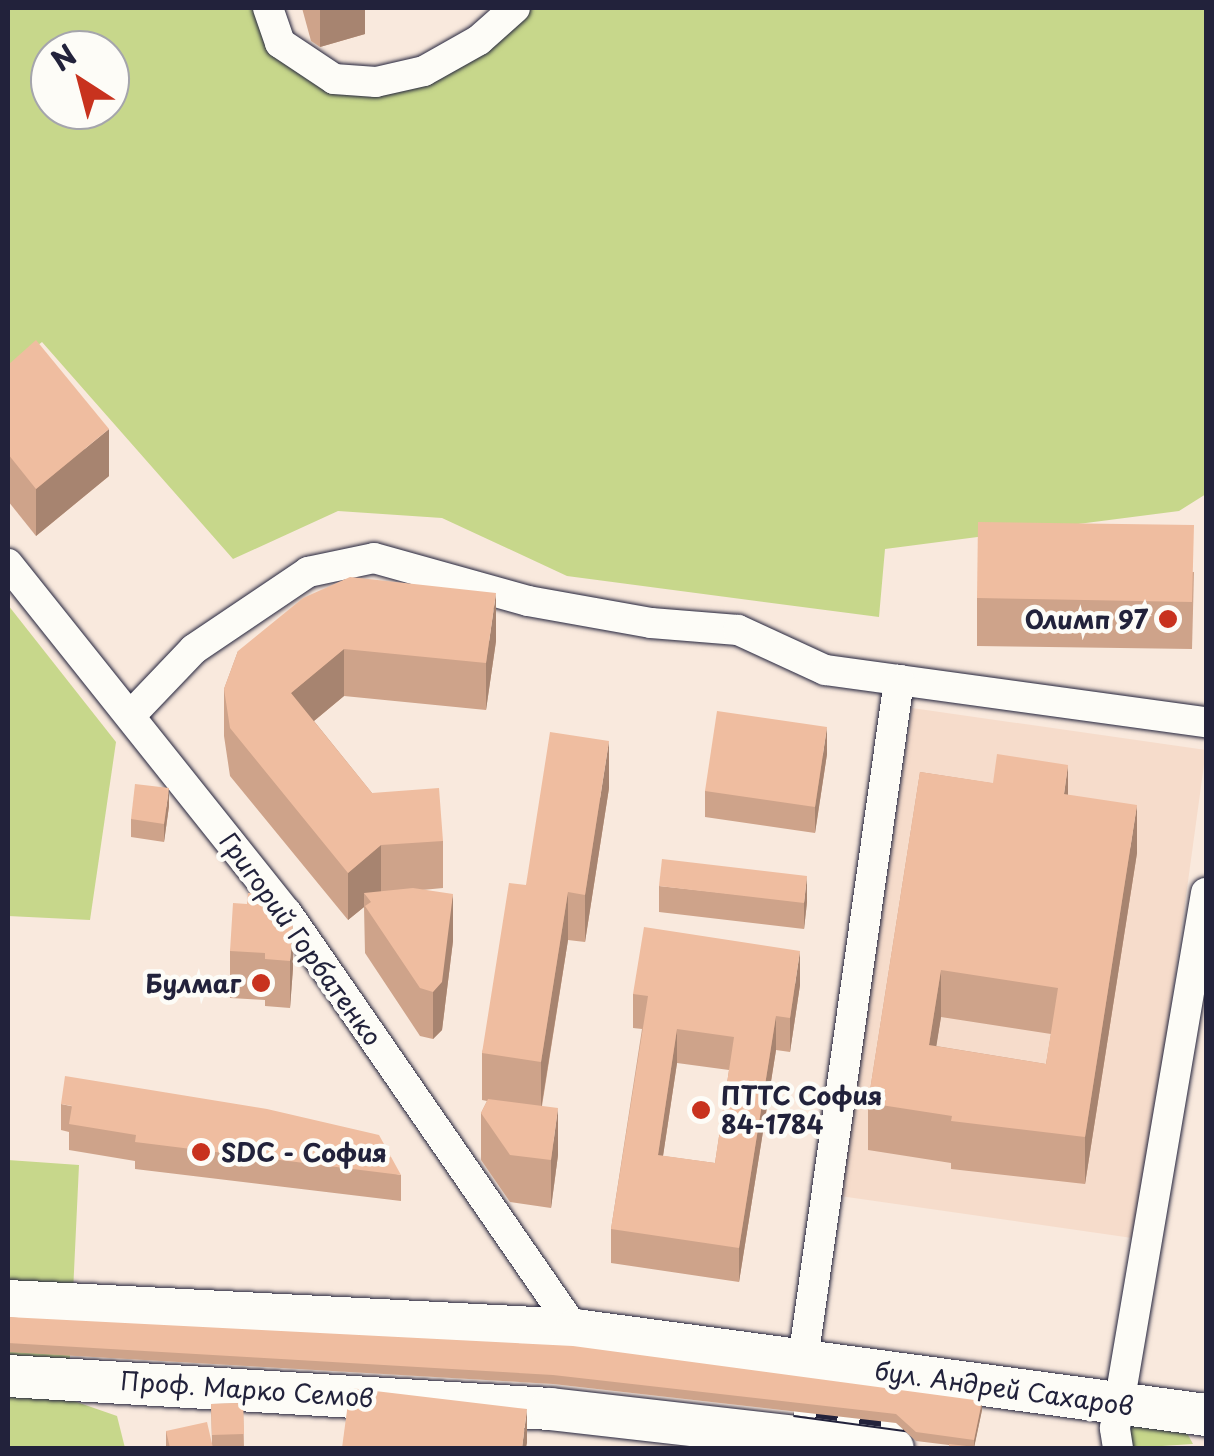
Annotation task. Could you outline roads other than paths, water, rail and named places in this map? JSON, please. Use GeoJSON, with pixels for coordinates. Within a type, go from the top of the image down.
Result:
{"type":"FeatureCollection","features":[{"type":"Feature","properties":{"kind":"main road"},"geometry":{"type":"LineString","coordinates":[[8,1301],[574,1330],[802,1360]]}},
{"type":"Feature","properties":{"kind":"main road","name":"бул. Андрей Сахаров"},"geometry":{"type":"LineString","coordinates":[[802,1360],[1206,1415]]}},
{"type":"Feature","properties":{"kind":"main road","name":"Проф. Марко Семов"},"geometry":{"type":"LineString","coordinates":[[8,1376],[550,1409],[893,1448]]}},
{"type":"Feature","properties":{"kind":"street"},"geometry":{"type":"LineString","coordinates":[[268,8],[280,43],[334,79],[376,82],[424,70],[479,40],[515,8]]}},
{"type":"Feature","properties":{"kind":"street"},"geometry":{"type":"LineString","coordinates":[[131,715],[194,650],[308,572],[374,558],[528,601],[651,623],[738,630],[825,670],[1206,722]]}},
{"type":"Feature","properties":{"kind":"street","name":"Григорий Горбатенко"},"geometry":{"type":"LineString","coordinates":[[8,564],[287,913],[574,1330]]}},
{"type":"Feature","properties":{"kind":"street"},"geometry":{"type":"LineString","coordinates":[[802,1360],[899,680]]}},
{"type":"Feature","properties":{"kind":"street"},"geometry":{"type":"LineString","coordinates":[[1118,1448],[1121,1404],[1206,893]]}},
{"type":"Feature","properties":{"kind":"railway"},"geometry":{"type":"LineString","coordinates":[[794,1411],[927,1429]]}},
{"type":"Feature","properties":{"kind":"place","name":"Олимп 97"},"geometry":{"type":"Point","coordinates":[1168,619]}},
{"type":"Feature","properties":{"kind":"place","name":"Булмаг"},"geometry":{"type":"Point","coordinates":[261,983]}},
{"type":"Feature","properties":{"kind":"place","name":"ПТТС София 84-1784"},"geometry":{"type":"Point","coordinates":[701,1110]}},
{"type":"Feature","properties":{"kind":"place","name":"SDC - София"},"geometry":{"type":"Point","coordinates":[201,1152]}}]}
